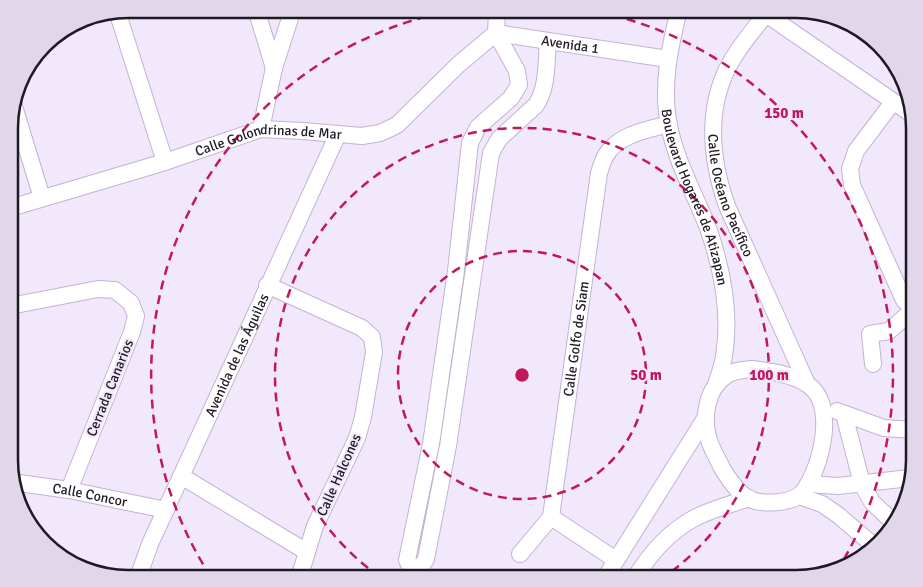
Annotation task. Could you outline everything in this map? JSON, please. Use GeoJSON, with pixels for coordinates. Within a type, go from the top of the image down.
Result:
{"type":"FeatureCollection","features":[{"type":"Feature","properties":{"kind":"street"},"geometry":{"type":"LineString","coordinates":[[119,18],[165,162]]}},
{"type":"Feature","properties":{"kind":"street"},"geometry":{"type":"LineString","coordinates":[[259,18],[274,68]]}},
{"type":"Feature","properties":{"kind":"street"},"geometry":{"type":"LineString","coordinates":[[261,129],[274,68],[290,18]]}},
{"type":"Feature","properties":{"kind":"street"},"geometry":{"type":"LineString","coordinates":[[497,18],[496,33],[517,71],[519,85],[516,92],[478,128],[470,143],[456,271],[431,444],[407,560],[409,564],[417,569],[421,568],[426,559],[448,446],[491,153],[499,140],[536,105],[544,89],[548,42]]}},
{"type":"Feature","properties":{"kind":"street","name":"Boulevard Hogares de Atizapan"},"geometry":{"type":"LineString","coordinates":[[677,18],[668,58],[666,98],[674,146],[708,228],[719,264],[724,290],[726,325],[724,356],[716,385]]}},
{"type":"Feature","properties":{"kind":"street","name":"Calle Océano Pacífico"},"geometry":{"type":"LineString","coordinates":[[763,18],[736,53],[721,80],[716,99],[712,131],[714,158],[727,206],[807,384]]}},
{"type":"Feature","properties":{"kind":"street"},"geometry":{"type":"LineString","coordinates":[[778,18],[903,110]]}},
{"type":"Feature","properties":{"kind":"street","name":"Avenida 1"},"geometry":{"type":"LineString","coordinates":[[496,33],[668,58]]}},
{"type":"Feature","properties":{"kind":"street","name":"Calle Golondrinas de Mar"},"geometry":{"type":"LineString","coordinates":[[18,206],[165,162],[261,129],[302,130],[362,136],[380,133],[397,125],[460,64],[496,33]]}},
{"type":"Feature","properties":{"kind":"street"},"geometry":{"type":"LineString","coordinates":[[517,71],[545,74]]}},
{"type":"Feature","properties":{"kind":"street"},"geometry":{"type":"LineString","coordinates":[[893,102],[856,151],[850,169],[852,184],[905,301]]}},
{"type":"Feature","properties":{"kind":"street"},"geometry":{"type":"LineString","coordinates":[[18,119],[42,198]]}},
{"type":"Feature","properties":{"kind":"street","name":"Calle Golfo de Siam"},"geometry":{"type":"LineString","coordinates":[[551,518],[599,173],[606,155],[620,141],[637,133],[669,124]]}},
{"type":"Feature","properties":{"kind":"street","name":"Avenida de las Águilas"},"geometry":{"type":"LineString","coordinates":[[141,570],[150,544],[338,134]]}},
{"type":"Feature","properties":{"kind":"street"},"geometry":{"type":"LineString","coordinates":[[470,143],[491,153]]}},
{"type":"Feature","properties":{"kind":"street"},"geometry":{"type":"LineString","coordinates":[[456,271],[474,274]]}},
{"type":"Feature","properties":{"kind":"street","name":"Calle Halcones"},"geometry":{"type":"LineString","coordinates":[[268,285],[362,328],[372,337],[374,352],[363,417],[357,438],[315,526],[302,570]]}},
{"type":"Feature","properties":{"kind":"street","name":"Cerrada Canarios"},"geometry":{"type":"LineString","coordinates":[[18,304],[98,289],[115,290],[131,303],[136,316],[132,332],[69,490]]}},
{"type":"Feature","properties":{"kind":"street"},"geometry":{"type":"LineString","coordinates":[[873,364],[870,334],[890,331],[905,317]]}},
{"type":"Feature","properties":{"kind":"street"},"geometry":{"type":"LineString","coordinates":[[804,490],[821,450],[824,427],[822,405],[816,394],[807,384],[771,371],[752,369],[726,375],[716,385],[708,403],[706,417],[709,440],[735,486],[749,498],[761,502],[776,503],[789,501],[804,490],[903,479]]}},
{"type":"Feature","properties":{"kind":"street"},"geometry":{"type":"LineString","coordinates":[[822,405],[884,428],[905,429]]}},
{"type":"Feature","properties":{"kind":"street"},"geometry":{"type":"LineString","coordinates":[[844,414],[862,484],[872,502],[888,518]]}},
{"type":"Feature","properties":{"kind":"street"},"geometry":{"type":"LineString","coordinates":[[610,569],[706,417]]}},
{"type":"Feature","properties":{"kind":"street"},"geometry":{"type":"LineString","coordinates":[[431,444],[448,446]]}},
{"type":"Feature","properties":{"kind":"street"},"geometry":{"type":"LineString","coordinates":[[181,476],[307,552]]}},
{"type":"Feature","properties":{"kind":"street","name":"Calle Concor"},"geometry":{"type":"LineString","coordinates":[[20,483],[69,490],[166,510]]}},
{"type":"Feature","properties":{"kind":"street"},"geometry":{"type":"LineString","coordinates":[[804,490],[869,541]]}},
{"type":"Feature","properties":{"kind":"street"},"geometry":{"type":"LineString","coordinates":[[640,569],[664,540],[691,520],[710,511],[749,498]]}},
{"type":"Feature","properties":{"kind":"street"},"geometry":{"type":"LineString","coordinates":[[520,554],[551,518],[616,560]]}}]}
